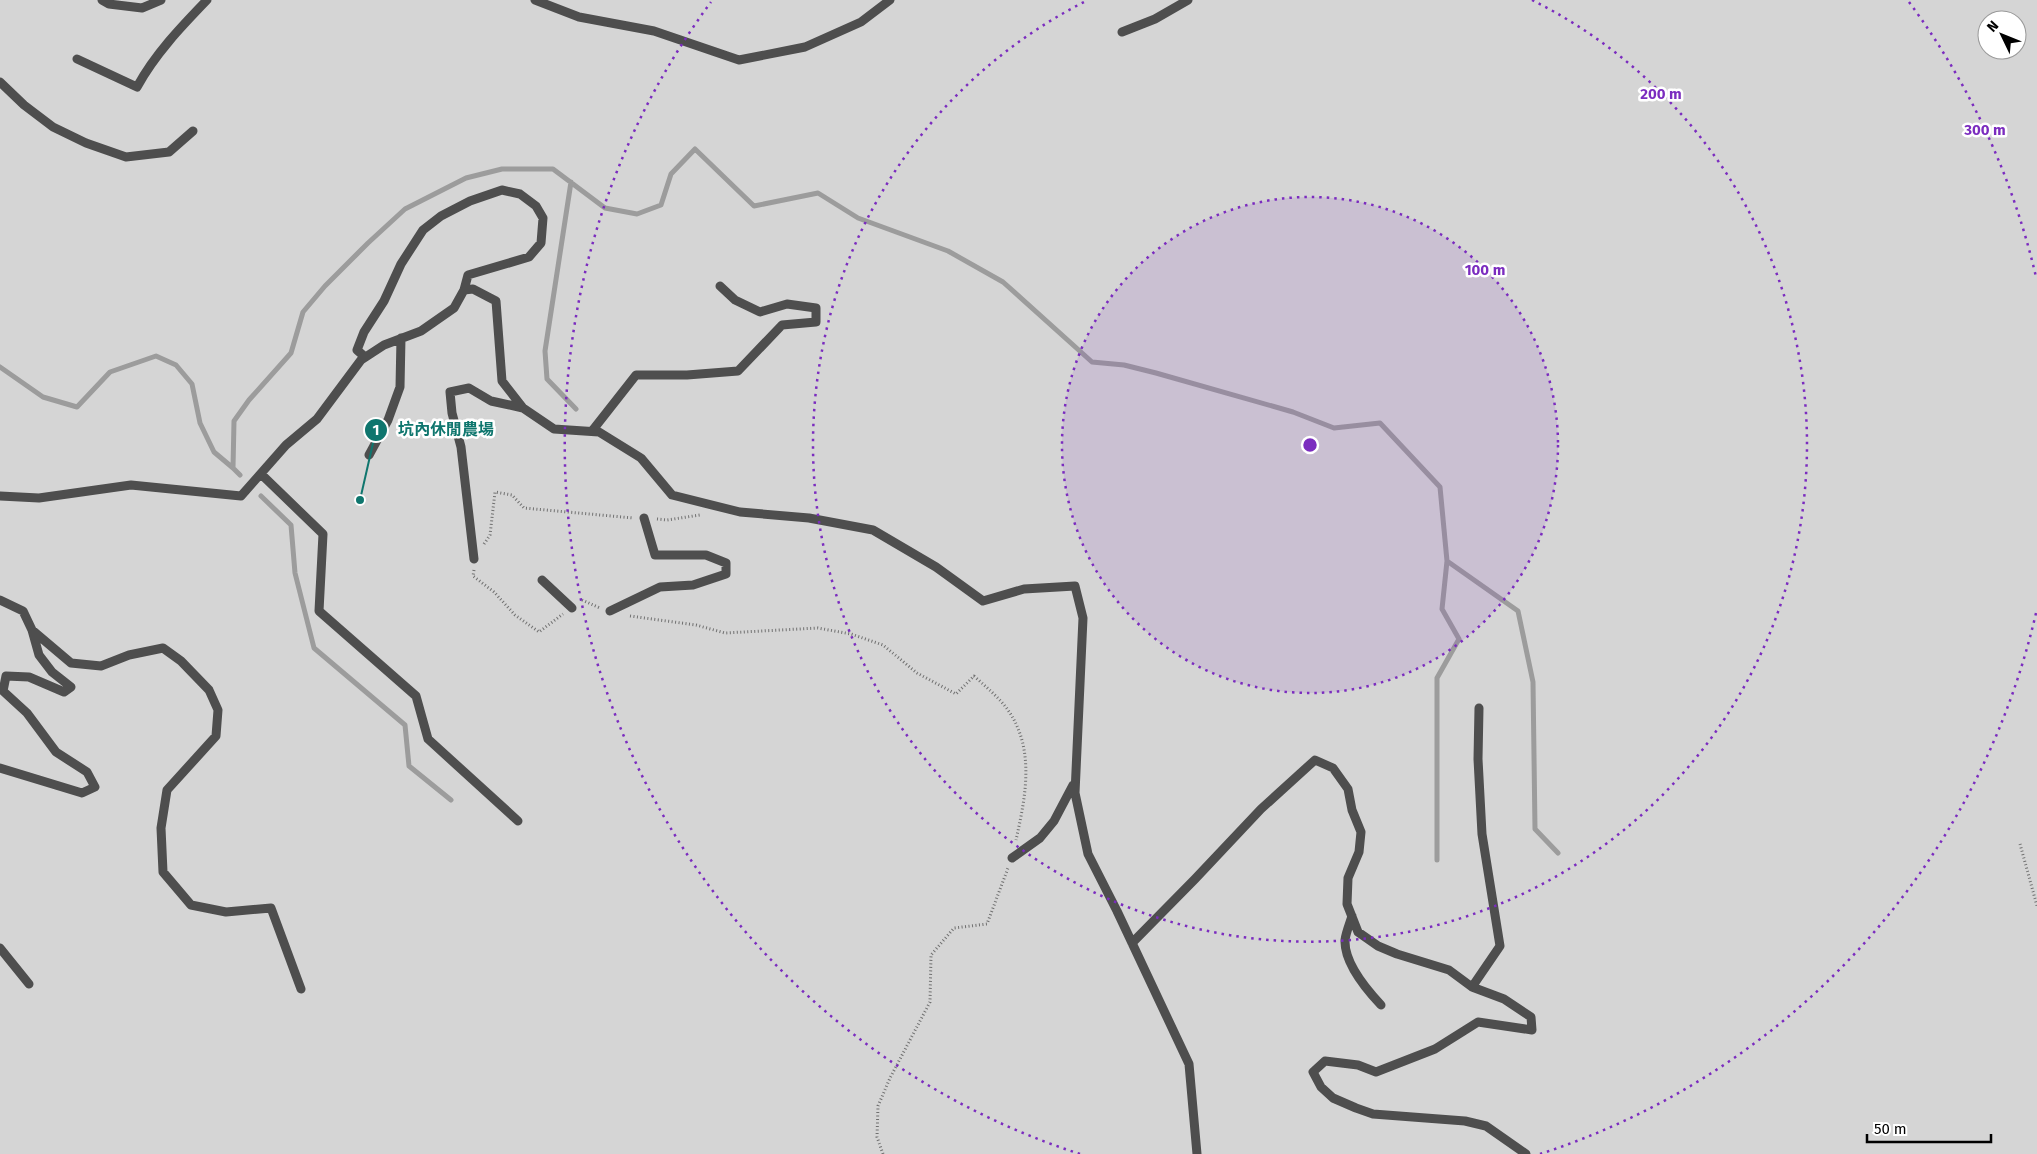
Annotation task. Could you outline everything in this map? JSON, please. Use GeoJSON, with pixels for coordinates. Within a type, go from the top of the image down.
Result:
{"type":"FeatureCollection","features":[{"type":"Feature","properties":{"kind":"lane"},"geometry":{"type":"LineString","coordinates":[[102,0],[109,4],[142,8],[161,0]]}},
{"type":"Feature","properties":{"kind":"lane"},"geometry":{"type":"LineString","coordinates":[[77,59],[137,87],[148,67],[159,53],[207,0]]}},
{"type":"Feature","properties":{"kind":"lane"},"geometry":{"type":"LineString","coordinates":[[536,0],[579,17],[654,31],[738,60],[805,47],[861,22],[890,0]]}},
{"type":"Feature","properties":{"kind":"lane"},"geometry":{"type":"LineString","coordinates":[[1122,32],[1156,19],[1188,0]]}},
{"type":"Feature","properties":{"kind":"lane"},"geometry":{"type":"LineString","coordinates":[[0,82],[24,105],[53,127],[86,143],[126,156],[169,152],[193,131]]}},
{"type":"Feature","properties":{"kind":"lane"},"geometry":{"type":"LineString","coordinates":[[0,496],[39,498],[131,485],[241,496],[286,445],[316,419],[361,360],[384,345],[421,331],[454,308],[464,290],[468,275],[529,256],[541,243],[544,218],[536,206],[520,194],[502,190],[470,201],[442,216],[423,230],[401,264],[384,301],[364,332],[358,350],[365,357]]}},
{"type":"Feature","properties":{"kind":"lane"},"geometry":{"type":"LineString","coordinates":[[592,431],[636,375],[687,375],[738,371],[782,326],[816,322],[816,308],[787,304],[760,312],[735,300],[720,286]]}},
{"type":"Feature","properties":{"kind":"lane"},"geometry":{"type":"LineString","coordinates":[[464,290],[473,289],[496,301],[502,381],[524,408],[554,429],[599,432],[641,458],[672,495],[740,512],[809,518],[873,530],[936,567],[983,601],[1024,589],[1074,586],[1083,618],[1075,794],[1088,854],[1189,1064],[1197,1154]]}},
{"type":"Feature","properties":{"kind":"lane"},"geometry":{"type":"LineString","coordinates":[[369,455],[388,420],[400,387],[401,338]]}},
{"type":"Feature","properties":{"kind":"lane"},"geometry":{"type":"LineString","coordinates":[[474,559],[461,447],[452,413],[450,392],[470,388],[491,401],[524,408]]}},
{"type":"Feature","properties":{"kind":"lane"},"geometry":{"type":"LineString","coordinates":[[261,474],[323,534],[319,611],[416,696],[428,739],[518,822]]}},
{"type":"Feature","properties":{"kind":"lane"},"geometry":{"type":"LineString","coordinates":[[610,611],[660,588],[693,586],[726,574],[726,563],[706,555],[655,555],[644,518]]}},
{"type":"Feature","properties":{"kind":"lane"},"geometry":{"type":"LineString","coordinates":[[542,580],[572,608]]}},
{"type":"Feature","properties":{"kind":"lane"},"geometry":{"type":"LineString","coordinates":[[0,600],[23,611],[32,630],[39,655],[52,672],[71,687],[64,692],[29,677],[6,676],[3,691],[27,712],[56,752],[87,772],[95,786],[82,793],[0,768]]}},
{"type":"Feature","properties":{"kind":"lane"},"geometry":{"type":"LineString","coordinates":[[32,630],[71,664],[101,666],[129,655],[164,648],[181,661],[209,690],[218,710],[216,736],[166,790],[161,828],[164,872],[191,905],[226,912],[271,908],[301,989]]}},
{"type":"Feature","properties":{"kind":"lane"},"geometry":{"type":"LineString","coordinates":[[1472,987],[1500,946],[1482,834],[1478,759],[1479,708]]}},
{"type":"Feature","properties":{"kind":"lane"},"geometry":{"type":"LineString","coordinates":[[1132,943],[1196,879],[1261,809],[1315,760],[1333,768],[1348,789],[1352,810],[1361,832],[1359,852],[1348,878],[1347,904],[1358,932],[1378,946],[1448,970],[1472,987],[1504,999],[1532,1017],[1532,1030],[1478,1022],[1435,1049],[1376,1072],[1358,1065],[1325,1061],[1313,1072],[1321,1087],[1334,1098],[1356,1108],[1373,1114],[1465,1121],[1486,1126],[1526,1154]]}},
{"type":"Feature","properties":{"kind":"lane"},"geometry":{"type":"LineString","coordinates":[[1012,858],[1040,838],[1054,821],[1075,782]]}},
{"type":"Feature","properties":{"kind":"lane"},"geometry":{"type":"LineString","coordinates":[[1352,916],[1345,940],[1352,968],[1368,991],[1381,1005]]}},
{"type":"Feature","properties":{"kind":"lane"},"geometry":{"type":"LineString","coordinates":[[0,948],[29,984]]}},
{"type":"Feature","properties":{"kind":"path"},"geometry":{"type":"LineString","coordinates":[[714,505],[698,516],[667,520],[601,516],[524,508],[512,494],[495,492],[490,536],[474,559],[473,576],[494,592],[515,615],[539,632],[582,600],[610,611],[646,619],[696,625],[725,633],[818,628],[851,634],[883,645],[917,673],[956,694],[974,676],[1005,707],[1018,728],[1025,755],[1027,786],[1012,858],[987,924],[954,928],[930,955],[930,1002],[890,1078],[878,1106],[877,1136],[883,1154]]}},
{"type":"Feature","properties":{"kind":"path"},"geometry":{"type":"LineString","coordinates":[[2020,844],[2037,906]]}},
{"type":"Feature","properties":{"kind":"shaded area"},"geometry":{"type":"Polygon","coordinates":[[[0,0],[2037,0],[2037,1154],[0,1154],[0,0]]]}},
{"type":"Feature","properties":{"kind":"waterway"},"geometry":{"type":"LineString","coordinates":[[0,367],[43,397],[77,407],[110,372],[156,356],[176,365],[192,384],[200,423],[214,452],[233,468],[234,421],[249,400],[291,353],[303,312],[325,286],[405,209],[466,178],[502,169],[553,169],[605,208],[637,214],[661,205],[671,174],[695,149],[754,206],[818,193],[858,218],[948,251],[1003,282],[1092,362],[1124,365],[1156,373],[1293,412],[1334,428],[1380,423],[1440,487],[1447,561],[1518,611],[1533,682],[1535,829],[1558,853]]}},
{"type":"Feature","properties":{"kind":"waterway"},"geometry":{"type":"LineString","coordinates":[[571,182],[545,351],[547,379],[576,409]]}},
{"type":"Feature","properties":{"kind":"waterway"},"geometry":{"type":"LineString","coordinates":[[233,468],[240,475]]}},
{"type":"Feature","properties":{"kind":"waterway"},"geometry":{"type":"LineString","coordinates":[[261,496],[291,525],[295,573],[314,648],[405,725],[409,766],[451,800]]}},
{"type":"Feature","properties":{"kind":"waterway"},"geometry":{"type":"LineString","coordinates":[[1437,860],[1437,678],[1459,639],[1442,609],[1447,561]]}},
{"type":"Feature","properties":{"kind":"place","name":"坑內休閒農場"},"geometry":{"type":"Point","coordinates":[360,500]}}]}
